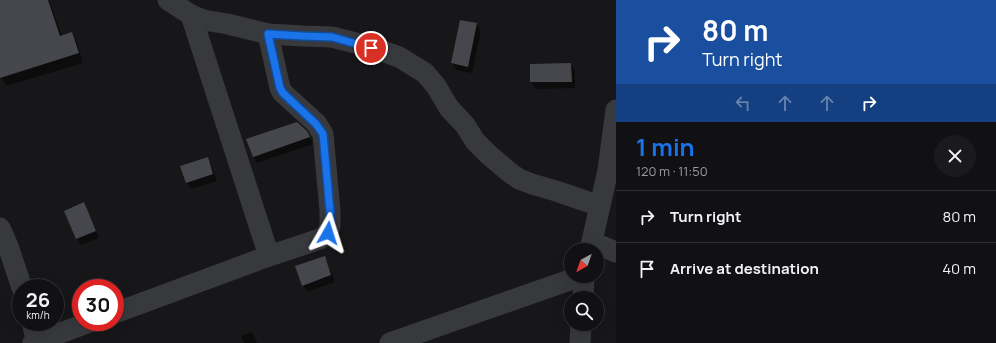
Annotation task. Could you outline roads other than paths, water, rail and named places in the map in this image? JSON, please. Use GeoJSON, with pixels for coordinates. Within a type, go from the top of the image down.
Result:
{"type":"FeatureCollection","features":[{"type":"Feature","properties":{"kind":"street"},"geometry":{"type":"LineString","coordinates":[[168,0],[191,15],[203,20],[228,24],[268,34],[332,37],[399,57],[425,73],[436,86],[449,108],[465,126],[475,141],[489,155],[519,179],[600,206]]}},
{"type":"Feature","properties":{"kind":"street"},"geometry":{"type":"LineString","coordinates":[[191,15],[269,256]]}},
{"type":"Feature","properties":{"kind":"street"},"geometry":{"type":"LineString","coordinates":[[124,310],[269,256],[320,239],[328,233],[330,226],[330,211],[323,134],[316,124],[283,93],[280,88],[268,34]]}},
{"type":"Feature","properties":{"kind":"street"},"geometry":{"type":"LineString","coordinates":[[592,243],[608,170],[616,110]]}},
{"type":"Feature","properties":{"kind":"street"},"geometry":{"type":"LineString","coordinates":[[0,228],[8,246],[19,279]]}},
{"type":"Feature","properties":{"kind":"street"},"geometry":{"type":"LineString","coordinates":[[604,249],[616,252]]}},
{"type":"Feature","properties":{"kind":"street"},"geometry":{"type":"LineString","coordinates":[[390,343],[424,337],[564,283]]}},
{"type":"Feature","properties":{"kind":"street"},"geometry":{"type":"LineString","coordinates":[[34,331],[36,343],[72,329]]}},
{"type":"Feature","properties":{"kind":"street"},"geometry":{"type":"LineString","coordinates":[[580,343],[581,331]]}}]}
